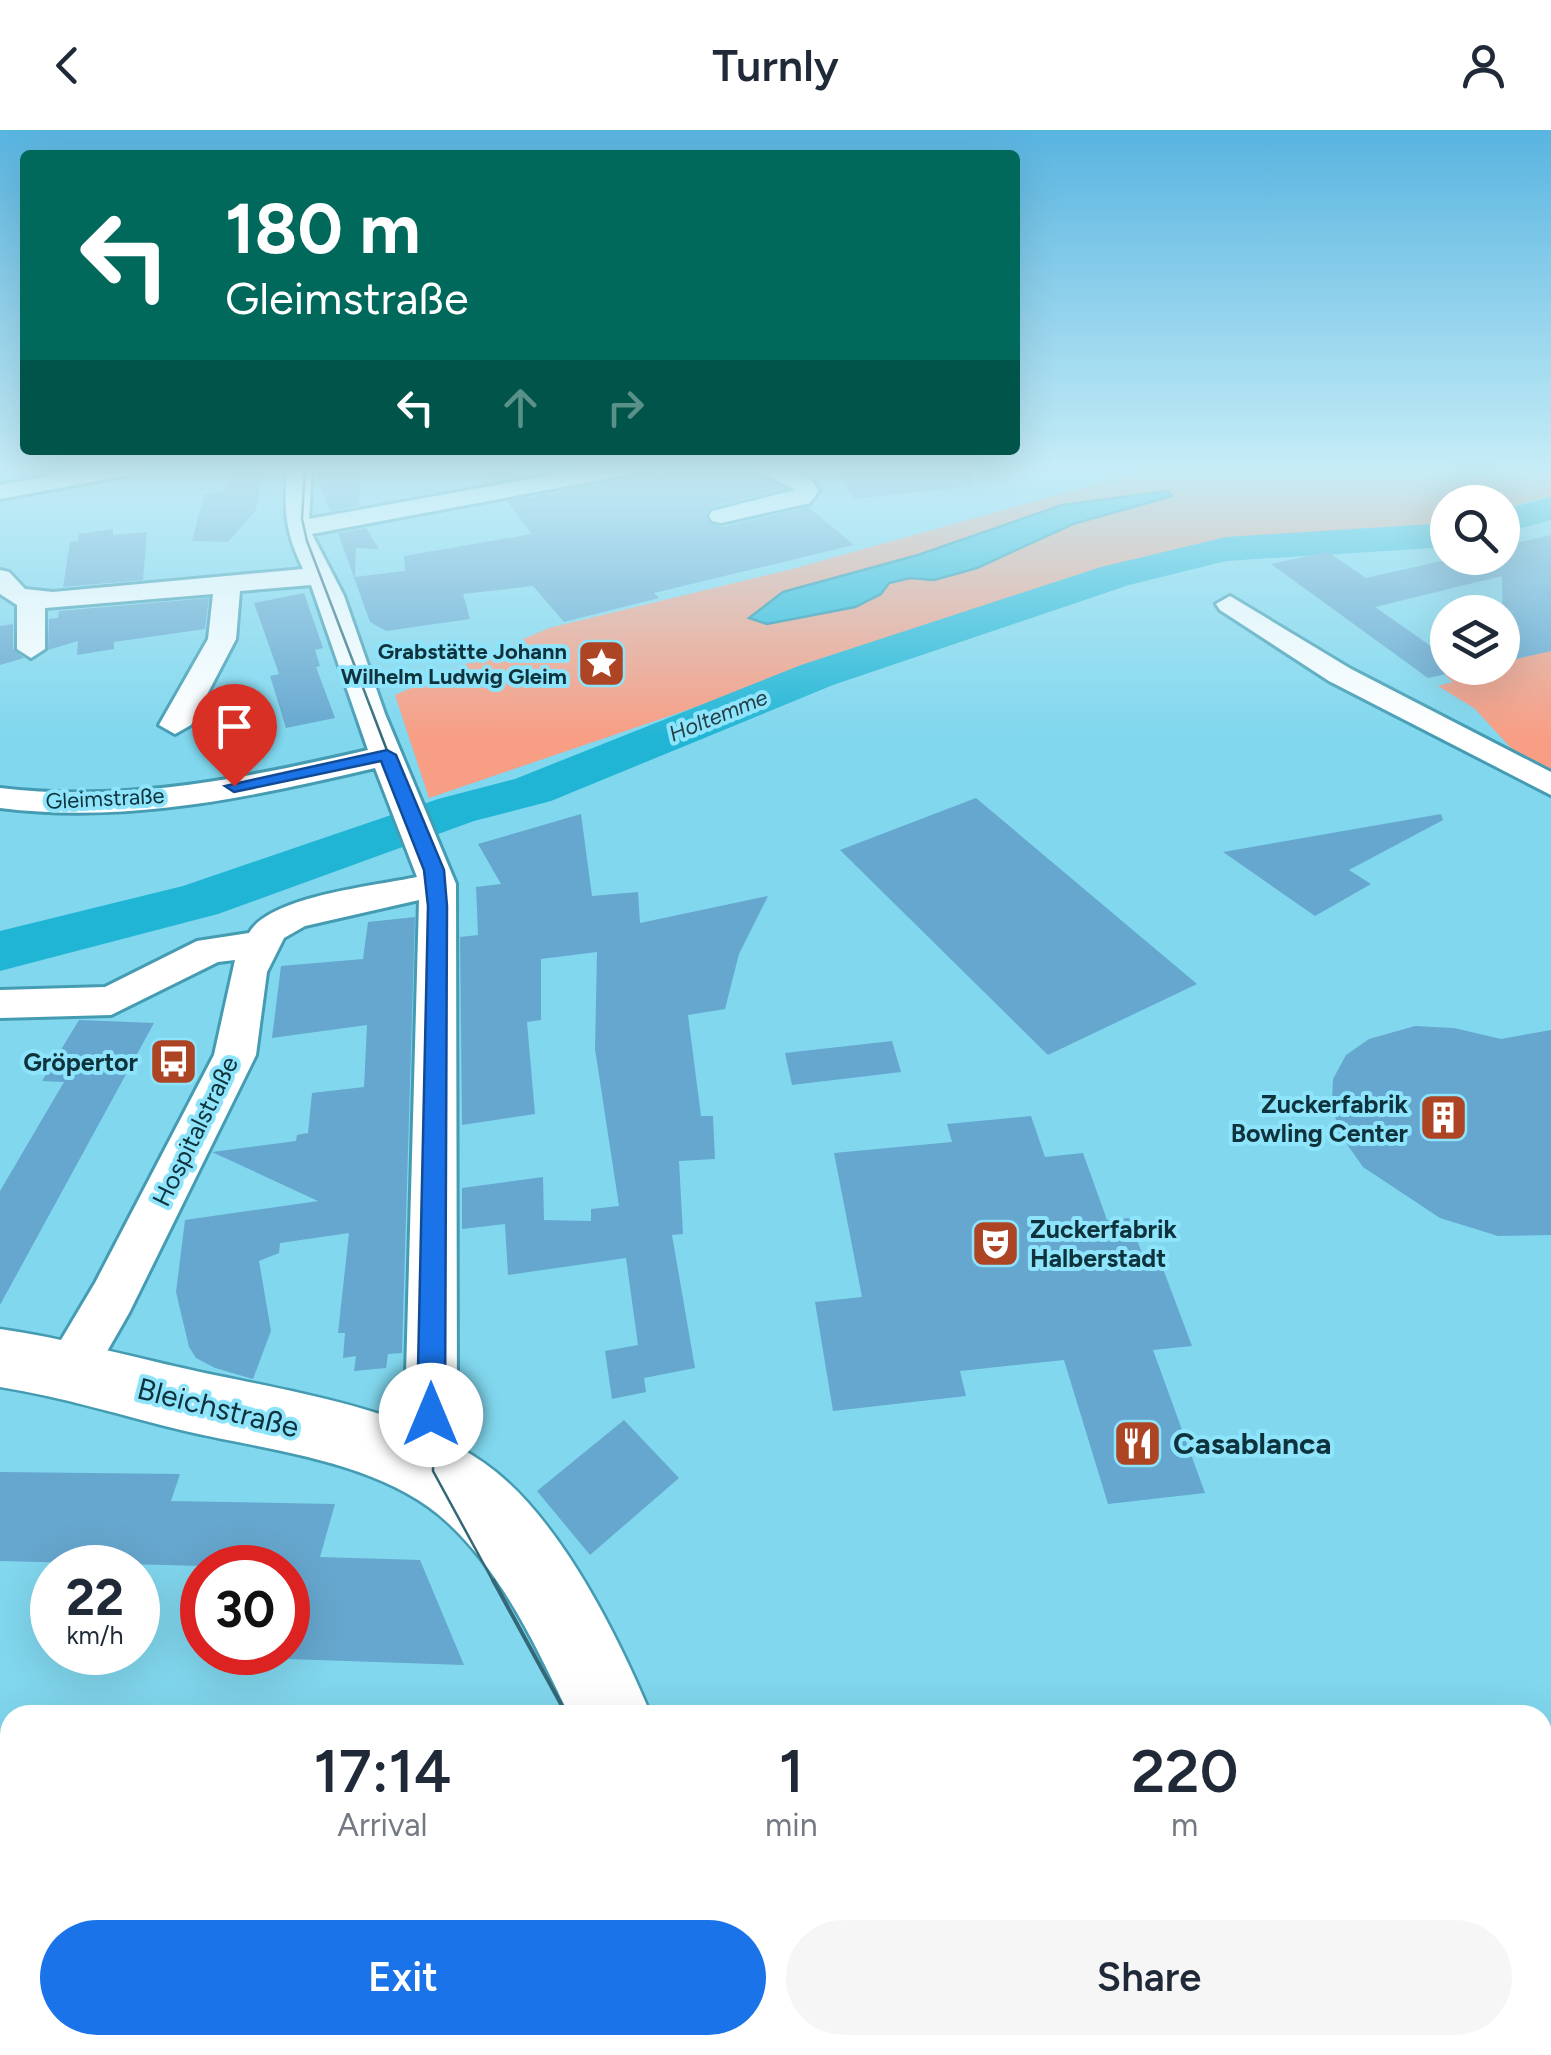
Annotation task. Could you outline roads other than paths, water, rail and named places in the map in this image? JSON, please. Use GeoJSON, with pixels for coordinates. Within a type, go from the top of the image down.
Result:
{"type":"FeatureCollection","features":[{"type":"Feature","properties":{"kind":"main road","name":"Bleichstraße"},"geometry":{"type":"LineString","coordinates":[[0,1358],[68,1372],[420,1465],[471,1495],[495,1522],[540,1586],[605,1705]]}},
{"type":"Feature","properties":{"kind":"street"},"geometry":{"type":"LineString","coordinates":[[311,557],[433,869],[431,1415],[420,1465]]}},
{"type":"Feature","properties":{"kind":"street"},"geometry":{"type":"LineString","coordinates":[[0,578],[17,596],[30,600],[320,576]]}},
{"type":"Feature","properties":{"kind":"street"},"geometry":{"type":"LineString","coordinates":[[175,725],[222,639],[228,586]]}},
{"type":"Feature","properties":{"kind":"street"},"geometry":{"type":"LineString","coordinates":[[30,600],[31,649]]}},
{"type":"Feature","properties":{"kind":"street"},"geometry":{"type":"LineString","coordinates":[[1230,604],[1340,675],[1551,785]]}},
{"type":"Feature","properties":{"kind":"street","name":"Gleimstraße"},"geometry":{"type":"LineString","coordinates":[[0,798],[94,803],[170,796],[266,782],[387,755]]}},
{"type":"Feature","properties":{"kind":"street"},"geometry":{"type":"LineString","coordinates":[[0,1004],[111,1001],[210,950],[258,945],[269,930],[294,916],[433,869]]}},
{"type":"Feature","properties":{"kind":"street","name":"Hospitalstraße"},"geometry":{"type":"LineString","coordinates":[[68,1372],[112,1298],[235,1055],[240,1006],[258,945]]}},
{"type":"Feature","properties":{"kind":"water"},"geometry":{"type":"Polygon","coordinates":[[[911,557],[1001,557],[934,580],[910,578],[889,583],[881,594],[855,607],[767,624],[749,618],[783,592],[911,557]]]}},
{"type":"Feature","properties":{"kind":"waterway","name":"Holtemme"},"geometry":{"type":"LineString","coordinates":[[0,951],[198,901],[456,810],[533,790],[817,675],[1115,576],[1194,557]]}},
{"type":"Feature","properties":{"kind":"tram line"},"geometry":{"type":"LineString","coordinates":[[313,557],[438,884],[433,1471],[494,1583]]}},
{"type":"Feature","properties":{"kind":"tram line"},"geometry":{"type":"LineString","coordinates":[[493,1580],[562,1705]]}},
{"type":"Feature","properties":{"kind":"place","name":"Grabstätte Johann Wilhelm Ludwig Gleim"},"geometry":{"type":"Point","coordinates":[602,664]}},
{"type":"Feature","properties":{"kind":"place","name":"Gröpertor"},"geometry":{"type":"Point","coordinates":[173,1062]}},
{"type":"Feature","properties":{"kind":"place","name":"Zuckerfabrik Bowling Center"},"geometry":{"type":"Point","coordinates":[1443,1118]}},
{"type":"Feature","properties":{"kind":"place","name":"Zuckerfabrik Halberstadt"},"geometry":{"type":"Point","coordinates":[995,1243]}},
{"type":"Feature","properties":{"kind":"place","name":"Casablanca"},"geometry":{"type":"Point","coordinates":[1138,1444]}}]}
